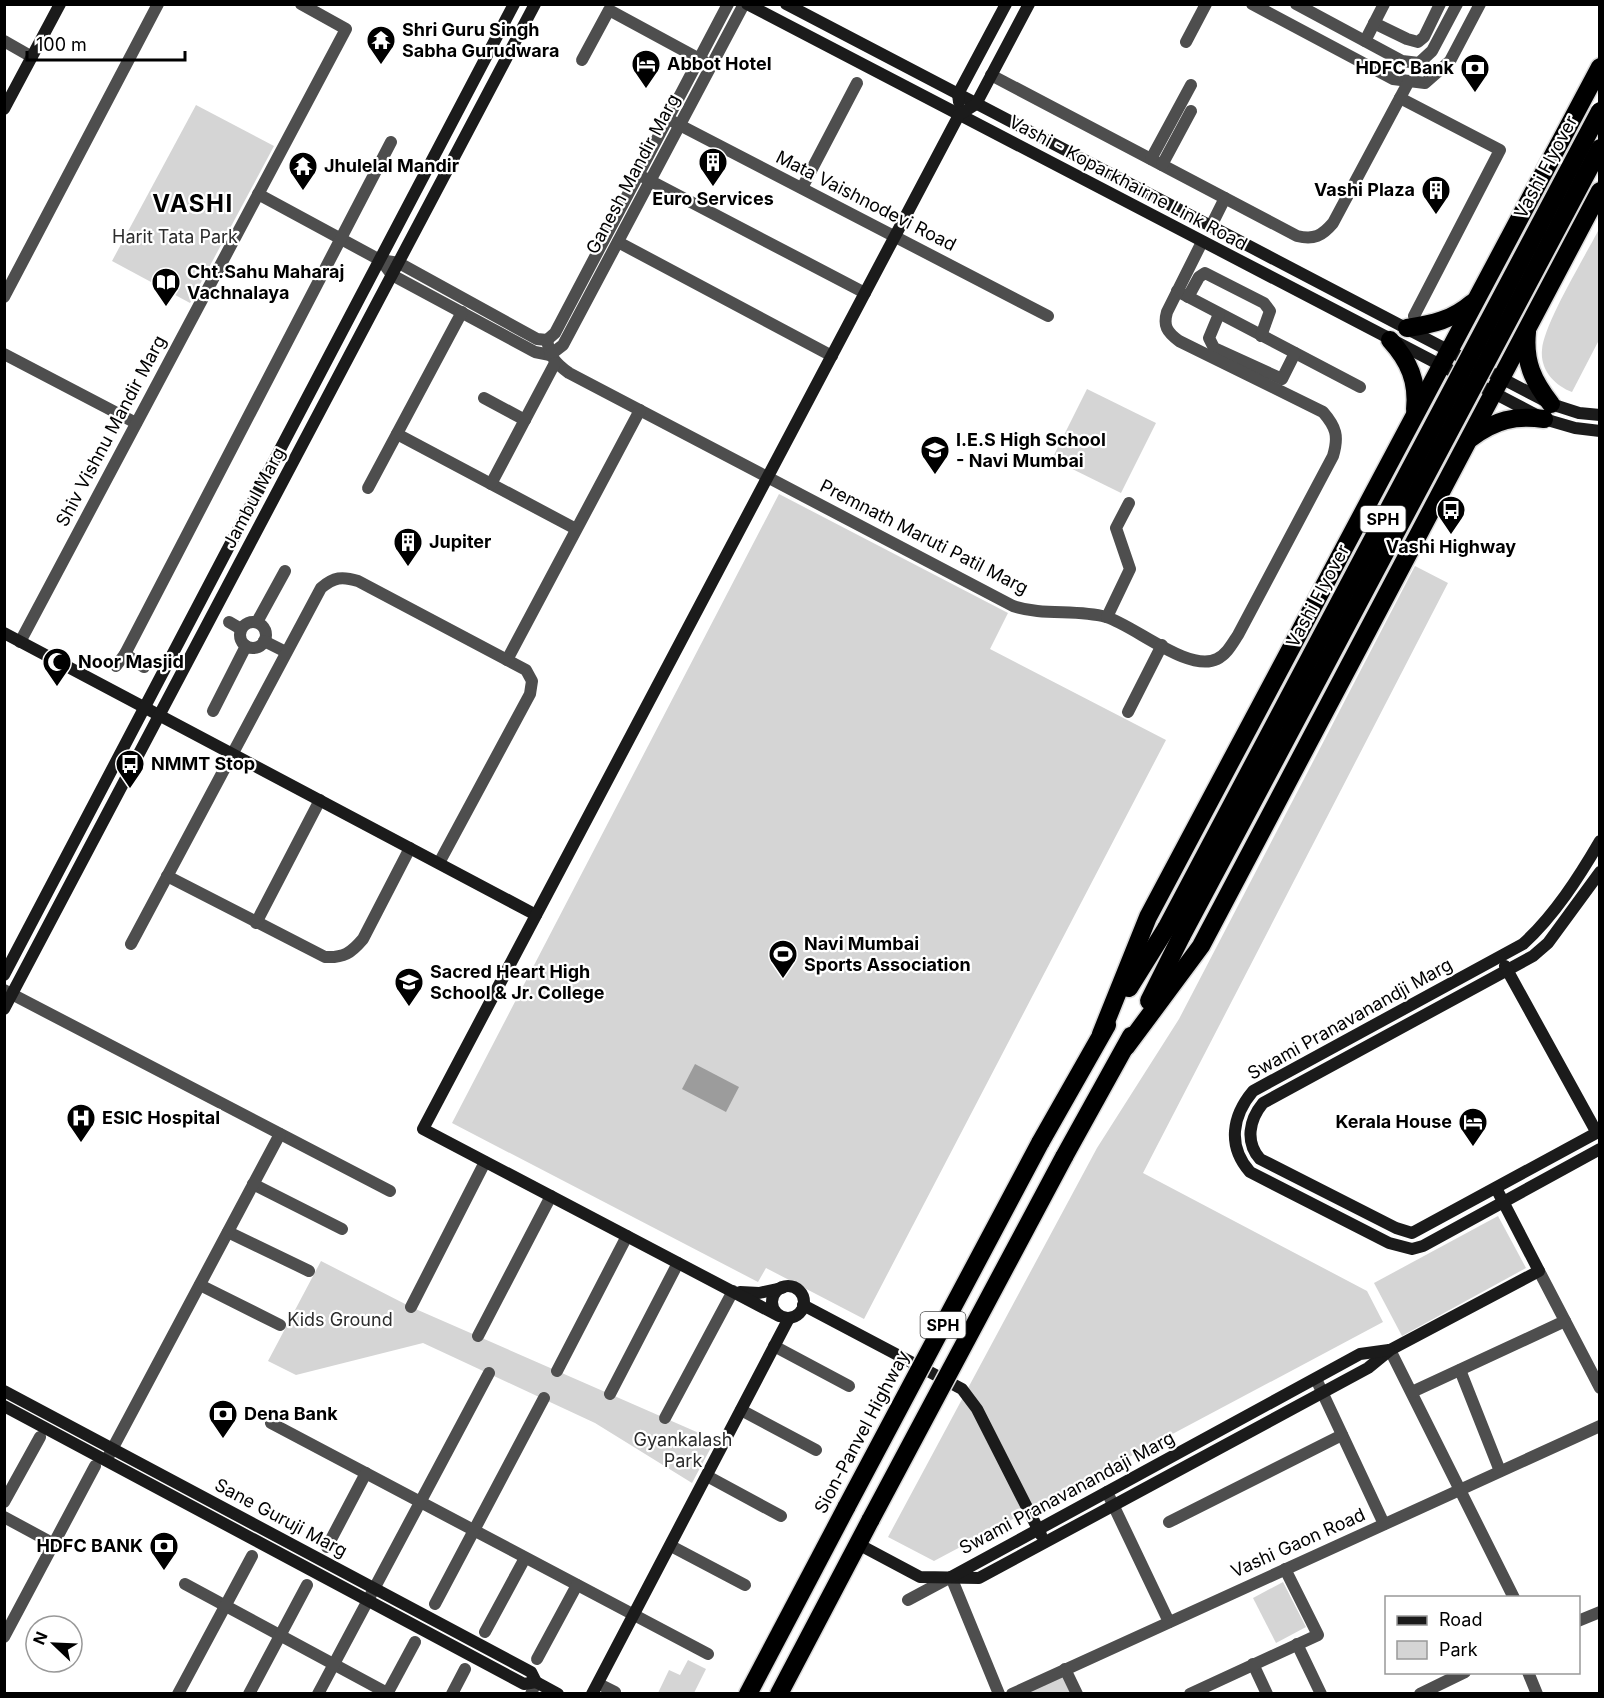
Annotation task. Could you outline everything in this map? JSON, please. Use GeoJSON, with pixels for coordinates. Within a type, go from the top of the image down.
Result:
{"type":"FeatureCollection","features":[{"type":"Feature","properties":{"kind":"highway"},"geometry":{"type":"LineString","coordinates":[[1101,1034],[1148,917],[1599,67]]}},
{"type":"Feature","properties":{"kind":"highway","name":"Vashi Flyover"},"geometry":{"type":"LineString","coordinates":[[1126,1047],[1174,931],[1599,111]]}},
{"type":"Feature","properties":{"kind":"highway","name":"Vashi Flyover"},"geometry":{"type":"LineString","coordinates":[[1101,1034],[1174,931],[1599,148]]}},
{"type":"Feature","properties":{"kind":"highway"},"geometry":{"type":"LineString","coordinates":[[1126,1047],[1201,946],[1599,191]]}},
{"type":"Feature","properties":{"kind":"highway"},"geometry":{"type":"LineString","coordinates":[[1410,322],[1440,322],[1460,314],[1476,300]]}},
{"type":"Feature","properties":{"kind":"highway"},"geometry":{"type":"LineString","coordinates":[[1467,442],[1502,419],[1548,411],[1529,370],[1525,350],[1527,327]]}},
{"type":"Feature","properties":{"kind":"highway"},"geometry":{"type":"LineString","coordinates":[[1390,340],[1404,355],[1413,374],[1417,394],[1415,415]]}},
{"type":"Feature","properties":{"kind":"highway","name":"Sion-Panvel Highway"},"geometry":{"type":"LineString","coordinates":[[748,1694],[1040,1143],[1101,1034]]}},
{"type":"Feature","properties":{"kind":"highway","name":"SPH"},"geometry":{"type":"LineString","coordinates":[[779,1694],[1064,1157],[1126,1047]]}},
{"type":"Feature","properties":{"kind":"street"},"geometry":{"type":"LineString","coordinates":[[4,109],[60,4]]}},
{"type":"Feature","properties":{"kind":"street"},"geometry":{"type":"LineString","coordinates":[[4,297],[158,4]]}},
{"type":"Feature","properties":{"kind":"street","name":"Shiv Vishnu Mandir Marg"},"geometry":{"type":"LineString","coordinates":[[20,642],[346,28],[301,4]]}},
{"type":"Feature","properties":{"kind":"street","name":"Jambul Marg"},"geometry":{"type":"LineString","coordinates":[[4,975],[514,4]]}},
{"type":"Feature","properties":{"kind":"street","name":"Jambul Marg"},"geometry":{"type":"LineString","coordinates":[[4,1009],[8,992],[160,716],[535,4]]}},
{"type":"Feature","properties":{"kind":"street","name":"Ganesh Mandir Marg"},"geometry":{"type":"LineString","coordinates":[[548,340],[555,333],[728,4]]}},
{"type":"Feature","properties":{"kind":"street","name":"Ganesh Mandir Marg"},"geometry":{"type":"LineString","coordinates":[[491,484],[525,420],[553,359],[563,345],[745,4]]}},
{"type":"Feature","properties":{"kind":"street","name":"Vashi - Koparkhairne Link Road"},"geometry":{"type":"LineString","coordinates":[[745,4],[1390,340],[1445,358],[1497,385]]}},
{"type":"Feature","properties":{"kind":"street","name":"Vashi - Koparkhairne Link Road"},"geometry":{"type":"LineString","coordinates":[[786,4],[1211,226],[1410,322],[1445,358],[1497,385]]}},
{"type":"Feature","properties":{"kind":"street"},"geometry":{"type":"LineString","coordinates":[[959,115],[958,94],[1006,4]]}},
{"type":"Feature","properties":{"kind":"street"},"geometry":{"type":"LineString","coordinates":[[733,1291],[759,1293],[784,1287],[799,1291],[803,1305],[798,1314],[784,1317],[678,1263],[423,1130],[959,115],[976,104],[1029,4]]}},
{"type":"Feature","properties":{"kind":"street"},"geometry":{"type":"LineString","coordinates":[[1186,42],[1206,4]]}},
{"type":"Feature","properties":{"kind":"street"},"geometry":{"type":"LineString","coordinates":[[1252,4],[1269,8],[1393,80],[1425,83],[1450,61],[1480,4]]}},
{"type":"Feature","properties":{"kind":"street"},"geometry":{"type":"LineString","coordinates":[[1296,4],[1402,61],[1419,63],[1432,51],[1457,4]]}},
{"type":"Feature","properties":{"kind":"street"},"geometry":{"type":"LineString","coordinates":[[1365,41],[1384,4]]}},
{"type":"Feature","properties":{"kind":"street"},"geometry":{"type":"LineString","coordinates":[[1374,22],[1407,39],[1418,42],[1440,4]]}},
{"type":"Feature","properties":{"kind":"street"},"geometry":{"type":"LineString","coordinates":[[582,60],[609,10],[711,66]]}},
{"type":"Feature","properties":{"kind":"street"},"geometry":{"type":"LineString","coordinates":[[1430,23],[1444,29]]}},
{"type":"Feature","properties":{"kind":"street"},"geometry":{"type":"LineString","coordinates":[[4,41],[32,57]]}},
{"type":"Feature","properties":{"kind":"street"},"geometry":{"type":"LineString","coordinates":[[1419,63],[1425,83]]}},
{"type":"Feature","properties":{"kind":"street"},"geometry":{"type":"LineString","coordinates":[[992,75],[1297,236],[1309,239],[1318,237],[1333,223],[1409,81]]}},
{"type":"Feature","properties":{"kind":"street"},"geometry":{"type":"LineString","coordinates":[[802,188],[857,83]]}},
{"type":"Feature","properties":{"kind":"street"},"geometry":{"type":"LineString","coordinates":[[1156,162],[1191,86]]}},
{"type":"Feature","properties":{"kind":"street"},"geometry":{"type":"LineString","coordinates":[[1400,98],[1500,150],[1410,322]]}},
{"type":"Feature","properties":{"kind":"street"},"geometry":{"type":"LineString","coordinates":[[1156,162],[1191,111]]}},
{"type":"Feature","properties":{"kind":"street","name":"Mata Vaishnodevi Road"},"geometry":{"type":"LineString","coordinates":[[668,119],[1048,316]]}},
{"type":"Feature","properties":{"kind":"street"},"geometry":{"type":"LineString","coordinates":[[116,666],[125,654],[339,238],[391,142]]}},
{"type":"Feature","properties":{"kind":"street"},"geometry":{"type":"LineString","coordinates":[[638,175],[865,293]]}},
{"type":"Feature","properties":{"kind":"street"},"geometry":{"type":"LineString","coordinates":[[258,194],[380,260],[399,263],[537,339],[548,340],[553,359]]}},
{"type":"Feature","properties":{"kind":"street"},"geometry":{"type":"LineString","coordinates":[[1202,242],[1225,198]]}},
{"type":"Feature","properties":{"kind":"street"},"geometry":{"type":"LineString","coordinates":[[613,223],[625,229]]}},
{"type":"Feature","properties":{"kind":"street"},"geometry":{"type":"LineString","coordinates":[[618,242],[832,356]]}},
{"type":"Feature","properties":{"kind":"street","name":"Premnath Maruti Patil Marg"},"geometry":{"type":"LineString","coordinates":[[380,260],[392,275],[535,352],[553,359],[640,410],[1013,606],[1032,611],[1107,617],[1201,662],[1216,660],[1229,649],[1333,456],[1338,440],[1334,425],[1323,412],[1179,341],[1168,333],[1164,323],[1183,294],[1202,242]]}},
{"type":"Feature","properties":{"kind":"street"},"geometry":{"type":"LineString","coordinates":[[1261,336],[1270,311],[1264,303],[1205,273],[1183,294],[1219,314],[1295,354],[1360,387]]}},
{"type":"Feature","properties":{"kind":"street"},"geometry":{"type":"LineString","coordinates":[[368,488],[462,312]]}},
{"type":"Feature","properties":{"kind":"street"},"geometry":{"type":"LineString","coordinates":[[1219,314],[1209,338],[1214,348],[1282,379],[1295,354]]}},
{"type":"Feature","properties":{"kind":"street"},"geometry":{"type":"LineString","coordinates":[[4,354],[136,423]]}},
{"type":"Feature","properties":{"kind":"street"},"geometry":{"type":"LineString","coordinates":[[1497,385],[1548,411],[1575,428],[1599,431]]}},
{"type":"Feature","properties":{"kind":"street"},"geometry":{"type":"LineString","coordinates":[[1497,385],[1548,411],[1599,415]]}},
{"type":"Feature","properties":{"kind":"street"},"geometry":{"type":"LineString","coordinates":[[484,398],[525,420]]}},
{"type":"Feature","properties":{"kind":"street"},"geometry":{"type":"LineString","coordinates":[[507,660],[640,410]]}},
{"type":"Feature","properties":{"kind":"street"},"geometry":{"type":"LineString","coordinates":[[397,434],[576,529]]}},
{"type":"Feature","properties":{"kind":"street"},"geometry":{"type":"LineString","coordinates":[[1107,617],[1130,569],[1116,528],[1129,502]]}},
{"type":"Feature","properties":{"kind":"street"},"geometry":{"type":"LineString","coordinates":[[257,622],[285,571]]}},
{"type":"Feature","properties":{"kind":"street"},"geometry":{"type":"LineString","coordinates":[[131,944],[321,588],[330,580],[344,576],[358,581],[526,670],[532,681],[530,694],[439,863]]}},
{"type":"Feature","properties":{"kind":"street"},"geometry":{"type":"LineString","coordinates":[[229,622],[241,628]]}},
{"type":"Feature","properties":{"kind":"street"},"geometry":{"type":"LineString","coordinates":[[246,646],[240,637],[241,628],[247,623],[257,622]]}},
{"type":"Feature","properties":{"kind":"street"},"geometry":{"type":"LineString","coordinates":[[246,646],[256,647],[264,641],[265,630],[257,622]]}},
{"type":"Feature","properties":{"kind":"street"},"geometry":{"type":"LineString","coordinates":[[4,633],[536,915]]}},
{"type":"Feature","properties":{"kind":"street"},"geometry":{"type":"LineString","coordinates":[[264,641],[286,652]]}},
{"type":"Feature","properties":{"kind":"street"},"geometry":{"type":"LineString","coordinates":[[1128,712],[1162,645]]}},
{"type":"Feature","properties":{"kind":"street"},"geometry":{"type":"LineString","coordinates":[[213,711],[246,646]]}},
{"type":"Feature","properties":{"kind":"street"},"geometry":{"type":"LineString","coordinates":[[125,654],[144,667]]}},
{"type":"Feature","properties":{"kind":"street"},"geometry":{"type":"LineString","coordinates":[[256,923],[320,800]]}},
{"type":"Feature","properties":{"kind":"street","name":"Swami Pranavanandji Marg"},"geometry":{"type":"LineString","coordinates":[[1599,841],[1587,863],[1536,932],[1523,944],[1253,1091],[1238,1113],[1234,1141],[1239,1160],[1250,1172],[1401,1247],[1412,1249],[1423,1246],[1599,1149]]}},
{"type":"Feature","properties":{"kind":"street"},"geometry":{"type":"LineString","coordinates":[[167,876],[325,957],[341,958],[353,951],[363,939],[410,848]]}},
{"type":"Feature","properties":{"kind":"street","name":"Swami Pranavanandji Marg"},"geometry":{"type":"LineString","coordinates":[[1598,1132],[1418,1232],[1405,1232],[1260,1160],[1253,1152],[1250,1140],[1255,1112],[1263,1103],[1533,956],[1548,942],[1599,872]]}},
{"type":"Feature","properties":{"kind":"street"},"geometry":{"type":"LineString","coordinates":[[1500,957],[1598,1132]]}},
{"type":"Feature","properties":{"kind":"street"},"geometry":{"type":"LineString","coordinates":[[8,992],[390,1191]]}},
{"type":"Feature","properties":{"kind":"street"},"geometry":{"type":"LineString","coordinates":[[4,1637],[54,1544],[112,1448],[280,1134]]}},
{"type":"Feature","properties":{"kind":"street"},"geometry":{"type":"LineString","coordinates":[[411,1307],[485,1162]]}},
{"type":"Feature","properties":{"kind":"street"},"geometry":{"type":"LineString","coordinates":[[253,1184],[342,1228]]}},
{"type":"Feature","properties":{"kind":"street"},"geometry":{"type":"LineString","coordinates":[[1496,1188],[1599,1385]]}},
{"type":"Feature","properties":{"kind":"street"},"geometry":{"type":"LineString","coordinates":[[478,1336],[551,1196]]}},
{"type":"Feature","properties":{"kind":"street"},"geometry":{"type":"LineString","coordinates":[[228,1232],[309,1271]]}},
{"type":"Feature","properties":{"kind":"street"},"geometry":{"type":"LineString","coordinates":[[557,1371],[627,1236]]}},
{"type":"Feature","properties":{"kind":"street"},"geometry":{"type":"LineString","coordinates":[[610,1394],[678,1263]]}},
{"type":"Feature","properties":{"kind":"street","name":"Swami Pranavanandaji Marg"},"geometry":{"type":"LineString","coordinates":[[951,1576],[979,1578],[1368,1368],[1390,1350],[1539,1271]]}},
{"type":"Feature","properties":{"kind":"street"},"geometry":{"type":"LineString","coordinates":[[200,1285],[280,1325]]}},
{"type":"Feature","properties":{"kind":"street"},"geometry":{"type":"LineString","coordinates":[[784,1287],[773,1297],[773,1308],[784,1317]]}},
{"type":"Feature","properties":{"kind":"street"},"geometry":{"type":"LineString","coordinates":[[665,1418],[733,1291]]}},
{"type":"Feature","properties":{"kind":"street"},"geometry":{"type":"LineString","coordinates":[[803,1305],[962,1389],[977,1409],[1045,1543]]}},
{"type":"Feature","properties":{"kind":"street"},"geometry":{"type":"LineString","coordinates":[[615,1692],[596,1689],[774,1346],[784,1317]]}},
{"type":"Feature","properties":{"kind":"street"},"geometry":{"type":"LineString","coordinates":[[1412,1392],[1565,1321]]}},
{"type":"Feature","properties":{"kind":"street"},"geometry":{"type":"LineString","coordinates":[[774,1346],[849,1386]]}},
{"type":"Feature","properties":{"kind":"street"},"geometry":{"type":"LineString","coordinates":[[1390,1350],[1513,1596]]}},
{"type":"Feature","properties":{"kind":"street","name":"Swami Pranavanandaji Marg"},"geometry":{"type":"LineString","coordinates":[[951,1576],[1360,1354],[1390,1350]]}},
{"type":"Feature","properties":{"kind":"street"},"geometry":{"type":"LineString","coordinates":[[1460,1370],[1500,1471]]}},
{"type":"Feature","properties":{"kind":"street"},"geometry":{"type":"LineString","coordinates":[[318,1694],[489,1373]]}},
{"type":"Feature","properties":{"kind":"street"},"geometry":{"type":"LineString","coordinates":[[1316,1379],[1384,1524]]}},
{"type":"Feature","properties":{"kind":"street","name":"Sane Guruji Marg"},"geometry":{"type":"LineString","coordinates":[[4,1391],[531,1672],[534,1688]]}},
{"type":"Feature","properties":{"kind":"street"},"geometry":{"type":"LineString","coordinates":[[435,1605],[543,1398]]}},
{"type":"Feature","properties":{"kind":"street","name":"Sane Guruji Marg"},"geometry":{"type":"LineString","coordinates":[[4,1406],[101,1463],[524,1684],[558,1694]]}},
{"type":"Feature","properties":{"kind":"street"},"geometry":{"type":"LineString","coordinates":[[741,1410],[816,1450]]}},
{"type":"Feature","properties":{"kind":"street"},"geometry":{"type":"LineString","coordinates":[[271,1423],[708,1654]]}},
{"type":"Feature","properties":{"kind":"street","name":"Vashi Gaon Road"},"geometry":{"type":"LineString","coordinates":[[1012,1694],[1599,1426]]}},
{"type":"Feature","properties":{"kind":"street"},"geometry":{"type":"LineString","coordinates":[[1169,1521],[1342,1435]]}},
{"type":"Feature","properties":{"kind":"street"},"geometry":{"type":"LineString","coordinates":[[4,1502],[40,1437]]}},
{"type":"Feature","properties":{"kind":"street"},"geometry":{"type":"LineString","coordinates":[[327,1546],[366,1473]]}},
{"type":"Feature","properties":{"kind":"street"},"geometry":{"type":"LineString","coordinates":[[706,1476],[781,1515]]}},
{"type":"Feature","properties":{"kind":"street"},"geometry":{"type":"LineString","coordinates":[[1107,1492],[1169,1622]]}},
{"type":"Feature","properties":{"kind":"street"},"geometry":{"type":"LineString","coordinates":[[4,1517],[54,1544]]}},
{"type":"Feature","properties":{"kind":"street"},"geometry":{"type":"LineString","coordinates":[[858,1544],[915,1575],[951,1576]]}},
{"type":"Feature","properties":{"kind":"street"},"geometry":{"type":"LineString","coordinates":[[671,1546],[745,1585]]}},
{"type":"Feature","properties":{"kind":"street"},"geometry":{"type":"LineString","coordinates":[[178,1694],[252,1557]]}},
{"type":"Feature","properties":{"kind":"street"},"geometry":{"type":"LineString","coordinates":[[485,1632],[525,1558]]}},
{"type":"Feature","properties":{"kind":"street"},"geometry":{"type":"LineString","coordinates":[[1190,1694],[1318,1635],[1285,1569]]}},
{"type":"Feature","properties":{"kind":"street"},"geometry":{"type":"LineString","coordinates":[[908,1600],[951,1576]]}},
{"type":"Feature","properties":{"kind":"street"},"geometry":{"type":"LineString","coordinates":[[951,1576],[999,1694]]}},
{"type":"Feature","properties":{"kind":"street"},"geometry":{"type":"LineString","coordinates":[[185,1584],[388,1693],[415,1642]]}},
{"type":"Feature","properties":{"kind":"street"},"geometry":{"type":"LineString","coordinates":[[249,1694],[307,1585]]}},
{"type":"Feature","properties":{"kind":"street"},"geometry":{"type":"LineString","coordinates":[[537,1659],[577,1585]]}},
{"type":"Feature","properties":{"kind":"street"},"geometry":{"type":"LineString","coordinates":[[1580,1620],[1599,1612]]}},
{"type":"Feature","properties":{"kind":"street"},"geometry":{"type":"LineString","coordinates":[[1297,1644],[1321,1694]]}},
{"type":"Feature","properties":{"kind":"street"},"geometry":{"type":"LineString","coordinates":[[1253,1664],[1267,1694]]}},
{"type":"Feature","properties":{"kind":"street"},"geometry":{"type":"LineString","coordinates":[[452,1694],[465,1669]]}},
{"type":"Feature","properties":{"kind":"street"},"geometry":{"type":"LineString","coordinates":[[1065,1669],[1077,1694]]}},
{"type":"Feature","properties":{"kind":"street"},"geometry":{"type":"LineString","coordinates":[[1420,1694],[1461,1674]]}},
{"type":"Feature","properties":{"kind":"street"},"geometry":{"type":"LineString","coordinates":[[1529,1674],[1537,1694]]}},
{"type":"Feature","properties":{"kind":"street"},"geometry":{"type":"LineString","coordinates":[[1218,1681],[1224,1694]]}},
{"type":"Feature","properties":{"kind":"green space","name":"Harit Tata Park"},"geometry":{"type":"Polygon","coordinates":[[[196,105],[274,146],[190,303],[112,261],[196,105]]]}},
{"type":"Feature","properties":{"kind":"green space"},"geometry":{"type":"Polygon","coordinates":[[[1599,229],[1599,340],[1572,392],[1560,386],[1550,376],[1543,364],[1542,350],[1544,338],[1557,307],[1599,229]]]}},
{"type":"Feature","properties":{"kind":"green space"},"geometry":{"type":"Polygon","coordinates":[[[1087,389],[1156,423],[1121,493],[1052,459],[1087,389]]]}},
{"type":"Feature","properties":{"kind":"green space","name":"Navi Mumbai Sports Association"},"geometry":{"type":"Polygon","coordinates":[[[779,494],[1008,613],[990,649],[1166,740],[864,1319],[766,1268],[758,1282],[452,1123],[779,494]]]}},
{"type":"Feature","properties":{"kind":"green space"},"geometry":{"type":"Polygon","coordinates":[[[1415,566],[1448,583],[1143,1173],[1367,1291],[1383,1322],[934,1561],[888,1537],[1097,1148],[1179,1019],[1415,566]]]}},
{"type":"Feature","properties":{"kind":"green space"},"geometry":{"type":"Polygon","coordinates":[[[1498,1216],[1526,1268],[1402,1336],[1374,1283],[1498,1216]]]}},
{"type":"Feature","properties":{"kind":"green space"},"geometry":{"type":"Polygon","coordinates":[[[321,1261],[411,1307],[715,1440],[692,1483],[595,1423],[423,1343],[296,1375],[268,1361],[321,1261]]]}},
{"type":"Feature","properties":{"kind":"green space"},"geometry":{"type":"Polygon","coordinates":[[[1283,1582],[1306,1627],[1276,1643],[1253,1598],[1283,1582]]]}},
{"type":"Feature","properties":{"kind":"green space"},"geometry":{"type":"Polygon","coordinates":[[[688,1660],[706,1669],[694,1693],[658,1693],[669,1670],[680,1675],[688,1660]]]}},
{"type":"Feature","properties":{"kind":"green space"},"geometry":{"type":"Polygon","coordinates":[[[1062,1676],[1071,1694],[1023,1694],[1062,1676]]]}},
{"type":"Feature","properties":{"kind":"shaded area"},"geometry":{"type":"Polygon","coordinates":[[[695,1064],[739,1087],[726,1112],[682,1089],[695,1064]]]}},
{"type":"Feature","properties":{"kind":"place","name":"Shri Guru Singh Sabha Gurudwara"},"geometry":{"type":"Point","coordinates":[381,66]}},
{"type":"Feature","properties":{"kind":"place","name":"Abbot Hotel"},"geometry":{"type":"Point","coordinates":[646,90]}},
{"type":"Feature","properties":{"kind":"place","name":"HDFC Bank"},"geometry":{"type":"Point","coordinates":[1475,94]}},
{"type":"Feature","properties":{"kind":"place","name":"Euro Services"},"geometry":{"type":"Point","coordinates":[713,188]}},
{"type":"Feature","properties":{"kind":"place","name":"Jhulelal Mandir"},"geometry":{"type":"Point","coordinates":[303,192]}},
{"type":"Feature","properties":{"kind":"place","name":"Vashi Plaza"},"geometry":{"type":"Point","coordinates":[1436,216]}},
{"type":"Feature","properties":{"kind":"place","name":"Cht.Sahu Maharaj Vachnalaya"},"geometry":{"type":"Point","coordinates":[166,308]}},
{"type":"Feature","properties":{"kind":"place","name":"I.E.S High School - Navi Mumbai"},"geometry":{"type":"Point","coordinates":[935,476]}},
{"type":"Feature","properties":{"kind":"place","name":"Vashi Highway"},"geometry":{"type":"Point","coordinates":[1451,536]}},
{"type":"Feature","properties":{"kind":"place","name":"Jupiter"},"geometry":{"type":"Point","coordinates":[408,568]}},
{"type":"Feature","properties":{"kind":"place","name":"Noor Masjid"},"geometry":{"type":"Point","coordinates":[57,688]}},
{"type":"Feature","properties":{"kind":"place","name":"NMMT Stop"},"geometry":{"type":"Point","coordinates":[130,790]}},
{"type":"Feature","properties":{"kind":"place","name":"Navi Mumbai Sports Association"},"geometry":{"type":"Point","coordinates":[783,980]}},
{"type":"Feature","properties":{"kind":"place","name":"Sacred Heart High School & Jr. College"},"geometry":{"type":"Point","coordinates":[409,1008]}},
{"type":"Feature","properties":{"kind":"place","name":"ESIC Hospital"},"geometry":{"type":"Point","coordinates":[81,1144]}},
{"type":"Feature","properties":{"kind":"place","name":"Kerala House"},"geometry":{"type":"Point","coordinates":[1473,1148]}},
{"type":"Feature","properties":{"kind":"place","name":"Dena Bank"},"geometry":{"type":"Point","coordinates":[223,1440]}},
{"type":"Feature","properties":{"kind":"place","name":"HDFC BANK"},"geometry":{"type":"Point","coordinates":[164,1572]}},
{"type":"Feature","properties":{"kind":"district","name":"VASHI"},"geometry":{"type":"Point","coordinates":[193,204]}},
{"type":"Feature","properties":{"kind":"park label","name":"Kids Ground"},"geometry":{"type":"Point","coordinates":[340,1320]}},
{"type":"Feature","properties":{"kind":"park label","name":"Gyankalash Park"},"geometry":{"type":"Point","coordinates":[683,1450]}}]}
